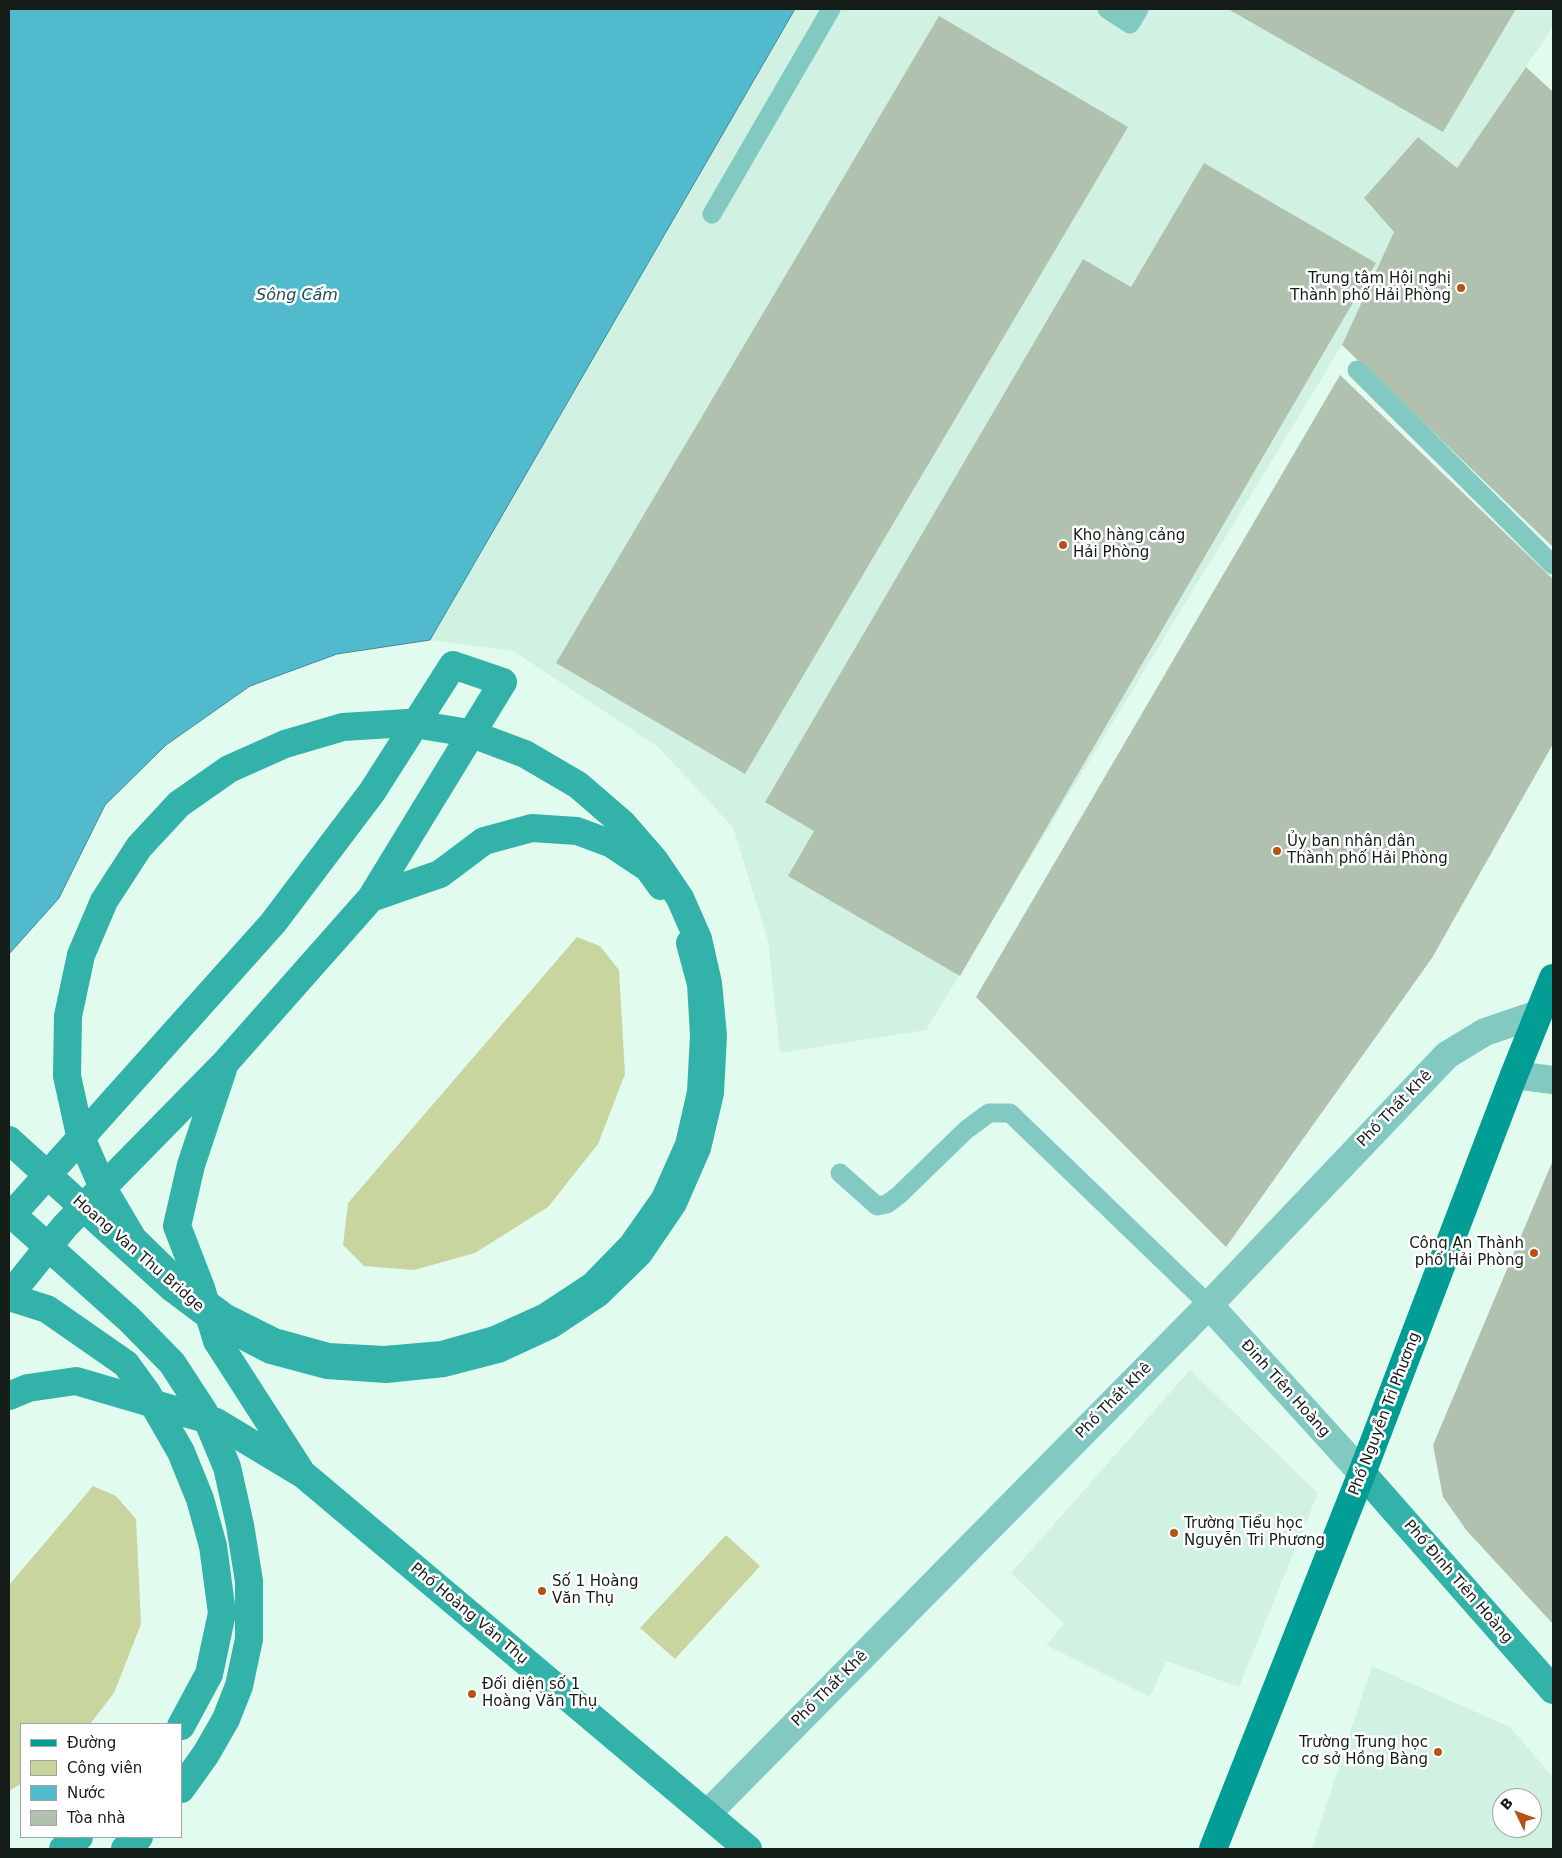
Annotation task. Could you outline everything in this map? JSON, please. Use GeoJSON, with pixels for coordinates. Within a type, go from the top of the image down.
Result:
{"type":"FeatureCollection","features":[{"type":"Feature","properties":{"kind":"main road"},"geometry":{"type":"LineString","coordinates":[[9,1218],[272,923],[372,792],[453,665],[504,682],[371,898],[225,1063],[65,1226],[9,1297],[46,1308],[126,1364],[148,1393],[181,1452],[197,1491],[213,1546],[222,1613],[209,1674],[182,1724]]}},
{"type":"Feature","properties":{"kind":"main road","name":"Hoang Van Thu Bridge"},"geometry":{"type":"LineString","coordinates":[[9,1140],[171,1287],[219,1323],[271,1350],[327,1365],[386,1369],[444,1363],[498,1349],[550,1325],[598,1293],[639,1253],[672,1204],[697,1148],[710,1093],[713,1035],[708,982],[698,939],[680,898],[655,861],[622,823],[578,785],[525,754],[469,732],[408,723],[343,727],[285,744],[229,769],[186,799],[179,804],[139,847],[104,901],[82,955],[68,1016],[68,1076],[80,1135],[104,1190],[133,1239],[176,1281],[224,1317],[274,1342],[328,1357],[385,1360],[442,1354],[495,1340],[546,1317],[593,1286],[632,1246],[665,1199],[689,1145],[701,1092],[704,1035],[701,984],[690,943],[672,902],[648,868],[612,844],[577,831],[532,828],[484,841],[440,874],[371,898]]}},
{"type":"Feature","properties":{"kind":"main road","name":"Phố Nguyễn Tri Phương"},"geometry":{"type":"LineString","coordinates":[[1213,1849],[1362,1474],[1514,1075],[1553,978]]}},
{"type":"Feature","properties":{"kind":"main road","name":"Phố Hoàng Văn Thụ"},"geometry":{"type":"LineString","coordinates":[[225,1063],[191,1164],[177,1226],[201,1288],[217,1341],[304,1476]]}},
{"type":"Feature","properties":{"kind":"main road"},"geometry":{"type":"LineString","coordinates":[[9,1212],[130,1320],[172,1363],[204,1412],[228,1467],[250,1582],[249,1639],[239,1686],[226,1719],[206,1754],[182,1789]]}},
{"type":"Feature","properties":{"kind":"main road","name":"Phố Hoàng Văn Thụ"},"geometry":{"type":"LineString","coordinates":[[9,1396],[28,1388],[76,1381],[216,1422],[304,1476],[748,1849]]}},
{"type":"Feature","properties":{"kind":"main road","name":"Phố Đinh Tiên Hoàng"},"geometry":{"type":"LineString","coordinates":[[1362,1474],[1553,1690]]}},
{"type":"Feature","properties":{"kind":"main road"},"geometry":{"type":"LineString","coordinates":[[63,1849],[78,1838]]}},
{"type":"Feature","properties":{"kind":"main road"},"geometry":{"type":"LineString","coordinates":[[125,1849],[137,1838]]}},
{"type":"Feature","properties":{"kind":"street","name":"Phố Thất Khê"},"geometry":{"type":"LineString","coordinates":[[706,1814],[1209,1305],[1447,1055],[1485,1032],[1538,1014]]}},
{"type":"Feature","properties":{"kind":"street"},"geometry":{"type":"LineString","coordinates":[[1514,1075],[1553,1080]]}},
{"type":"Feature","properties":{"kind":"street","name":"Đinh Tiên Hoàng"},"geometry":{"type":"LineString","coordinates":[[1209,1305],[1362,1474]]}},
{"type":"Feature","properties":{"kind":"lane"},"geometry":{"type":"LineString","coordinates":[[712,214],[831,9]]}},
{"type":"Feature","properties":{"kind":"lane"},"geometry":{"type":"LineString","coordinates":[[1107,9],[1130,24],[1139,9]]}},
{"type":"Feature","properties":{"kind":"lane"},"geometry":{"type":"LineString","coordinates":[[1357,370],[1553,565]]}},
{"type":"Feature","properties":{"kind":"lane"},"geometry":{"type":"LineString","coordinates":[[840,1173],[877,1206],[887,1204],[900,1195],[966,1130],[989,1113],[1010,1113],[1209,1305]]}},
{"type":"Feature","properties":{"kind":"shaded area"},"geometry":{"type":"Polygon","coordinates":[[[795,9],[1553,9],[1553,27],[1457,168],[1418,137],[1364,198],[1394,232],[1342,345],[926,1030],[780,1053],[768,941],[733,827],[658,747],[513,651],[430,640],[795,9]]]}},
{"type":"Feature","properties":{"kind":"shaded area","name":"Trường Tiểu học Nguyễn Tri Phương"},"geometry":{"type":"Polygon","coordinates":[[[1190,1370],[1318,1493],[1239,1687],[1166,1661],[1150,1697],[1046,1645],[1064,1624],[1011,1573],[1190,1370]]]}},
{"type":"Feature","properties":{"kind":"shaded area","name":"Trường Trung học cơ sở Hồng Bàng"},"geometry":{"type":"Polygon","coordinates":[[[1372,1666],[1510,1727],[1553,1777],[1553,1849],[1312,1849],[1372,1666]]]}},
{"type":"Feature","properties":{"kind":"green space"},"geometry":{"type":"Polygon","coordinates":[[[577,937],[600,946],[619,970],[625,1074],[598,1144],[548,1207],[475,1253],[414,1270],[364,1266],[343,1245],[348,1203],[577,937]]]}},
{"type":"Feature","properties":{"kind":"green space"},"geometry":{"type":"Polygon","coordinates":[[[93,1486],[116,1496],[136,1519],[141,1624],[114,1693],[91,1723],[20,1723],[20,1785],[9,1791],[9,1585],[93,1486]]]}},
{"type":"Feature","properties":{"kind":"green space"},"geometry":{"type":"Polygon","coordinates":[[[726,1535],[760,1566],[675,1659],[640,1628],[726,1535]]]}},
{"type":"Feature","properties":{"kind":"water","name":"Sông Cấm"},"geometry":{"type":"Polygon","coordinates":[[[9,9],[795,9],[430,640],[337,654],[250,686],[166,745],[105,805],[59,898],[9,954],[9,9]]]}},
{"type":"Feature","properties":{"kind":"building"},"geometry":{"type":"Polygon","coordinates":[[[1228,9],[1516,9],[1443,132],[1228,9]]]}},
{"type":"Feature","properties":{"kind":"building"},"geometry":{"type":"Polygon","coordinates":[[[939,16],[1128,127],[745,774],[556,663],[939,16]]]}},
{"type":"Feature","properties":{"kind":"building","name":"Trung tâm Hội nghị Thành phố Hải Phòng"},"geometry":{"type":"Polygon","coordinates":[[[1526,67],[1553,92],[1553,547],[1342,345],[1394,232],[1364,198],[1418,137],[1457,168],[1526,67]]]}},
{"type":"Feature","properties":{"kind":"building","name":"Kho hàng cảng Hải Phòng"},"geometry":{"type":"Polygon","coordinates":[[[1204,163],[1376,263],[960,976],[788,876],[814,831],[765,802],[1083,259],[1131,287],[1204,163]]]}},
{"type":"Feature","properties":{"kind":"building","name":"Ủy ban nhân dân Thành phố Hải Phòng"},"geometry":{"type":"Polygon","coordinates":[[[1340,375],[1553,579],[1553,744],[1432,958],[1226,1247],[976,997],[1340,375]]]}},
{"type":"Feature","properties":{"kind":"building"},"geometry":{"type":"Polygon","coordinates":[[[1553,1160],[1553,1624],[1467,1531],[1443,1497],[1433,1445],[1553,1160]]]}},
{"type":"Feature","properties":{"kind":"place","name":"Trung tâm Hội nghị Thành phố Hải Phòng"},"geometry":{"type":"Point","coordinates":[1461,288]}},
{"type":"Feature","properties":{"kind":"place","name":"Kho hàng cảng Hải Phòng"},"geometry":{"type":"Point","coordinates":[1063,545]}},
{"type":"Feature","properties":{"kind":"place","name":"Ủy ban nhân dân Thành phố Hải Phòng"},"geometry":{"type":"Point","coordinates":[1277,851]}},
{"type":"Feature","properties":{"kind":"place","name":"Công An Thành phố Hải Phòng"},"geometry":{"type":"Point","coordinates":[1534,1253]}},
{"type":"Feature","properties":{"kind":"place","name":"Trường Tiểu học Nguyễn Tri Phương"},"geometry":{"type":"Point","coordinates":[1174,1533]}},
{"type":"Feature","properties":{"kind":"place","name":"Số 1 Hoàng Văn Thụ"},"geometry":{"type":"Point","coordinates":[542,1591]}},
{"type":"Feature","properties":{"kind":"place","name":"Đối diện số 1 Hoàng Văn Thụ"},"geometry":{"type":"Point","coordinates":[472,1694]}},
{"type":"Feature","properties":{"kind":"place","name":"Trường Trung học cơ sở Hồng Bàng"},"geometry":{"type":"Point","coordinates":[1438,1752]}}]}
